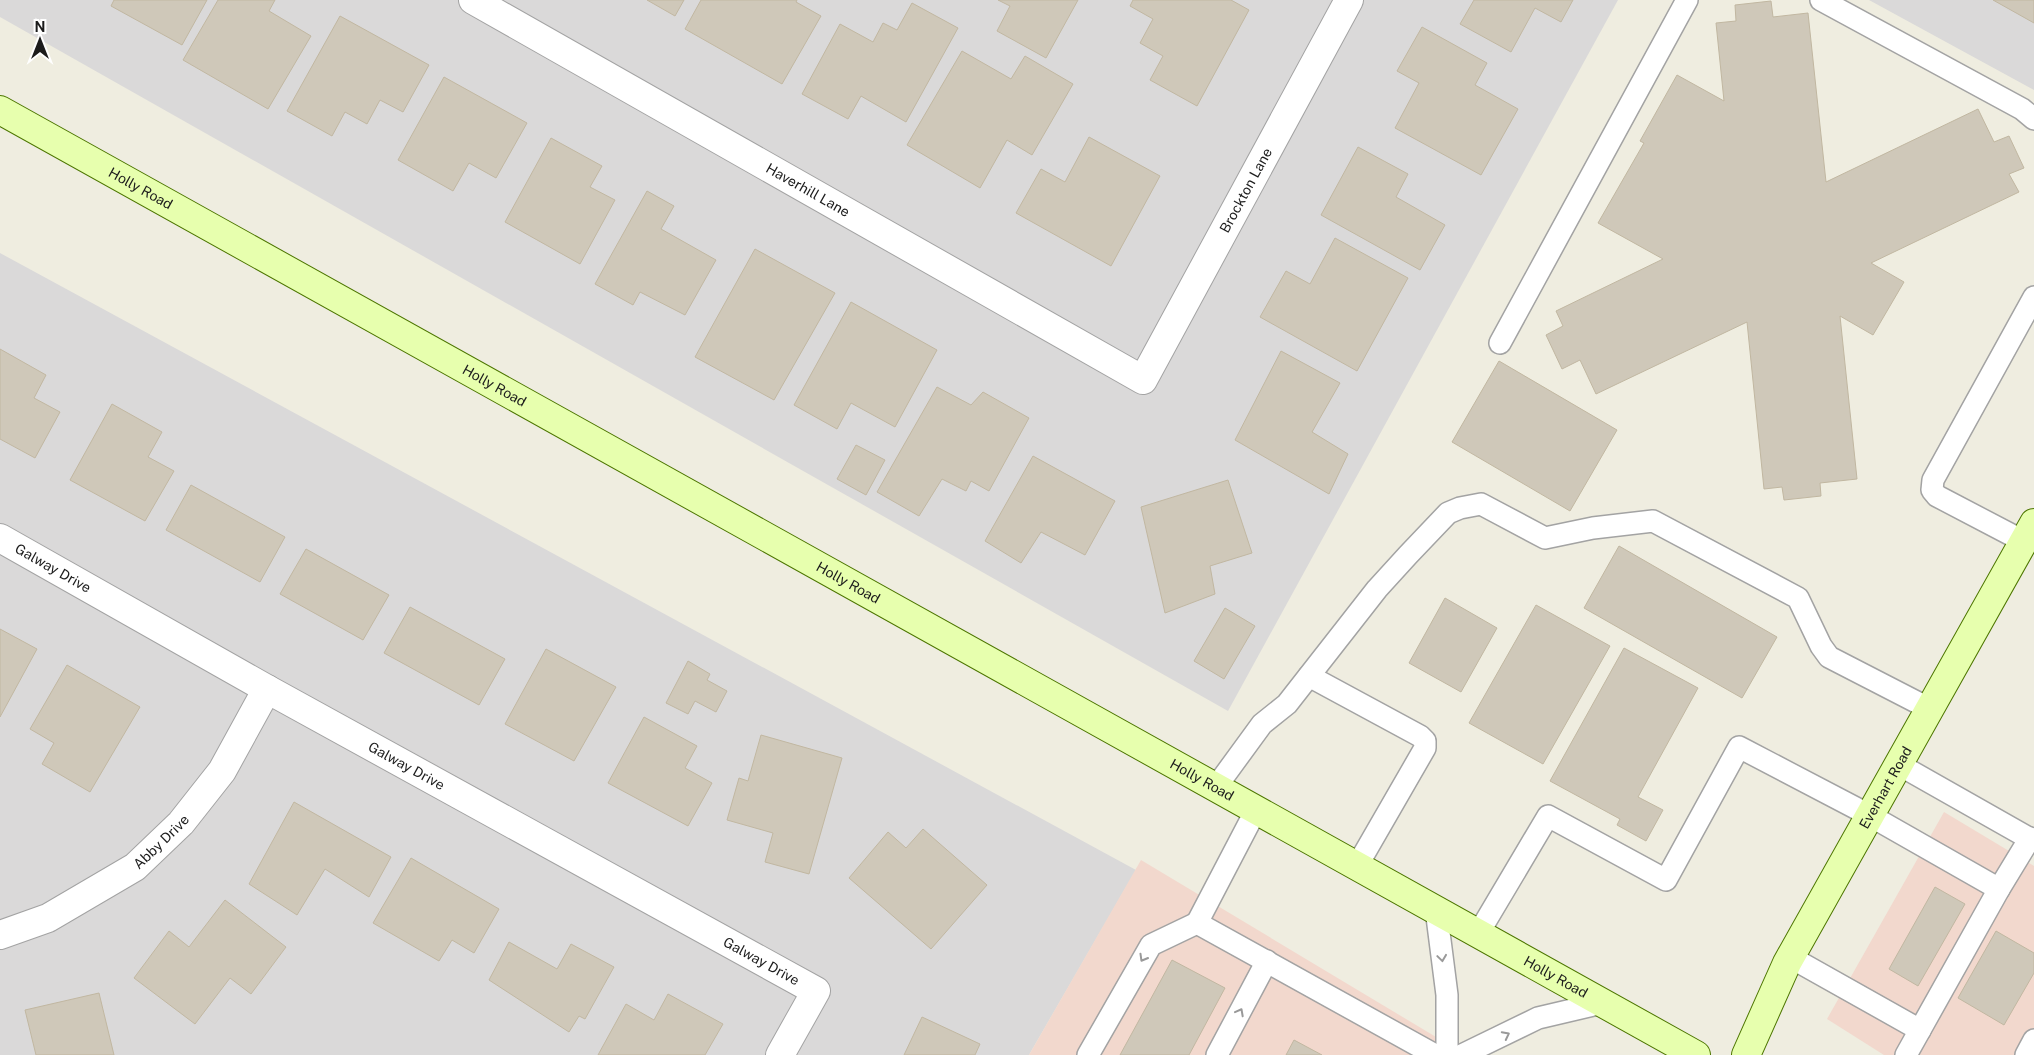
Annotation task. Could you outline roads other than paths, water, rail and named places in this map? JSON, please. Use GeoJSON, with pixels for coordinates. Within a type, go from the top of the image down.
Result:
{"type":"FeatureCollection","features":[{"type":"Feature","properties":{"kind":"main road","name":"Holly Road"},"geometry":{"type":"LineString","coordinates":[[0,110],[1696,1055]]}},
{"type":"Feature","properties":{"kind":"main road","name":"Everhart Road"},"geometry":{"type":"LineString","coordinates":[[1746,1055],[1790,957],[2029,532]]}},
{"type":"Feature","properties":{"kind":"street","name":"Haverhill Lane"},"geometry":{"type":"LineString","coordinates":[[473,0],[1143,380]]}},
{"type":"Feature","properties":{"kind":"street","name":"Brockton Lane"},"geometry":{"type":"LineString","coordinates":[[1143,380],[1348,0]]}},
{"type":"Feature","properties":{"kind":"street","name":"Galway Drive"},"geometry":{"type":"LineString","coordinates":[[0,538],[267,689],[816,991],[780,1055]]}},
{"type":"Feature","properties":{"kind":"street","name":"Abby Drive"},"geometry":{"type":"LineString","coordinates":[[0,935],[48,918],[135,867],[181,823],[222,771],[267,689]]}},
{"type":"Feature","properties":{"kind":"lane"},"geometry":{"type":"LineString","coordinates":[[1500,343],[1687,0]]}},
{"type":"Feature","properties":{"kind":"lane"},"geometry":{"type":"LineString","coordinates":[[1821,0],[2022,109],[2034,119]]}},
{"type":"Feature","properties":{"kind":"lane"},"geometry":{"type":"LineString","coordinates":[[2029,532],[1936,496],[1932,490],[1933,480],[2034,297]]}},
{"type":"Feature","properties":{"kind":"lane"},"geometry":{"type":"LineString","coordinates":[[1216,788],[1262,724],[1287,704],[1377,589],[1448,513],[1460,508],[1481,504],[1545,538],[1593,528],[1653,521],[1798,598],[1821,646],[1829,657],[1930,709]]}},
{"type":"Feature","properties":{"kind":"lane"},"geometry":{"type":"LineString","coordinates":[[1309,676],[1420,736],[1425,742],[1425,748],[1357,866]]}},
{"type":"Feature","properties":{"kind":"lane"},"geometry":{"type":"LineString","coordinates":[[1478,934],[1548,816],[1666,880],[1739,747],[1869,815],[1998,889]]}},
{"type":"Feature","properties":{"kind":"lane"},"geometry":{"type":"LineString","coordinates":[[1898,764],[2032,840],[1998,889],[1906,1055]]}},
{"type":"Feature","properties":{"kind":"lane"},"geometry":{"type":"LineString","coordinates":[[1088,1055],[1151,945],[1197,923],[1256,810]]}},
{"type":"Feature","properties":{"kind":"lane"},"geometry":{"type":"LineString","coordinates":[[1436,909],[1447,995],[1447,1055]]}},
{"type":"Feature","properties":{"kind":"lane"},"geometry":{"type":"LineString","coordinates":[[1197,923],[1435,1055]]}},
{"type":"Feature","properties":{"kind":"lane"},"geometry":{"type":"LineString","coordinates":[[1790,957],[1920,1030]]}},
{"type":"Feature","properties":{"kind":"lane"},"geometry":{"type":"LineString","coordinates":[[1217,1055],[1267,961]]}},
{"type":"Feature","properties":{"kind":"lane"},"geometry":{"type":"LineString","coordinates":[[1462,1055],[1538,1018],[1602,1003]]}},
{"type":"Feature","properties":{"kind":"lane"},"geometry":{"type":"LineString","coordinates":[[2026,1055],[2034,1040]]}}]}
